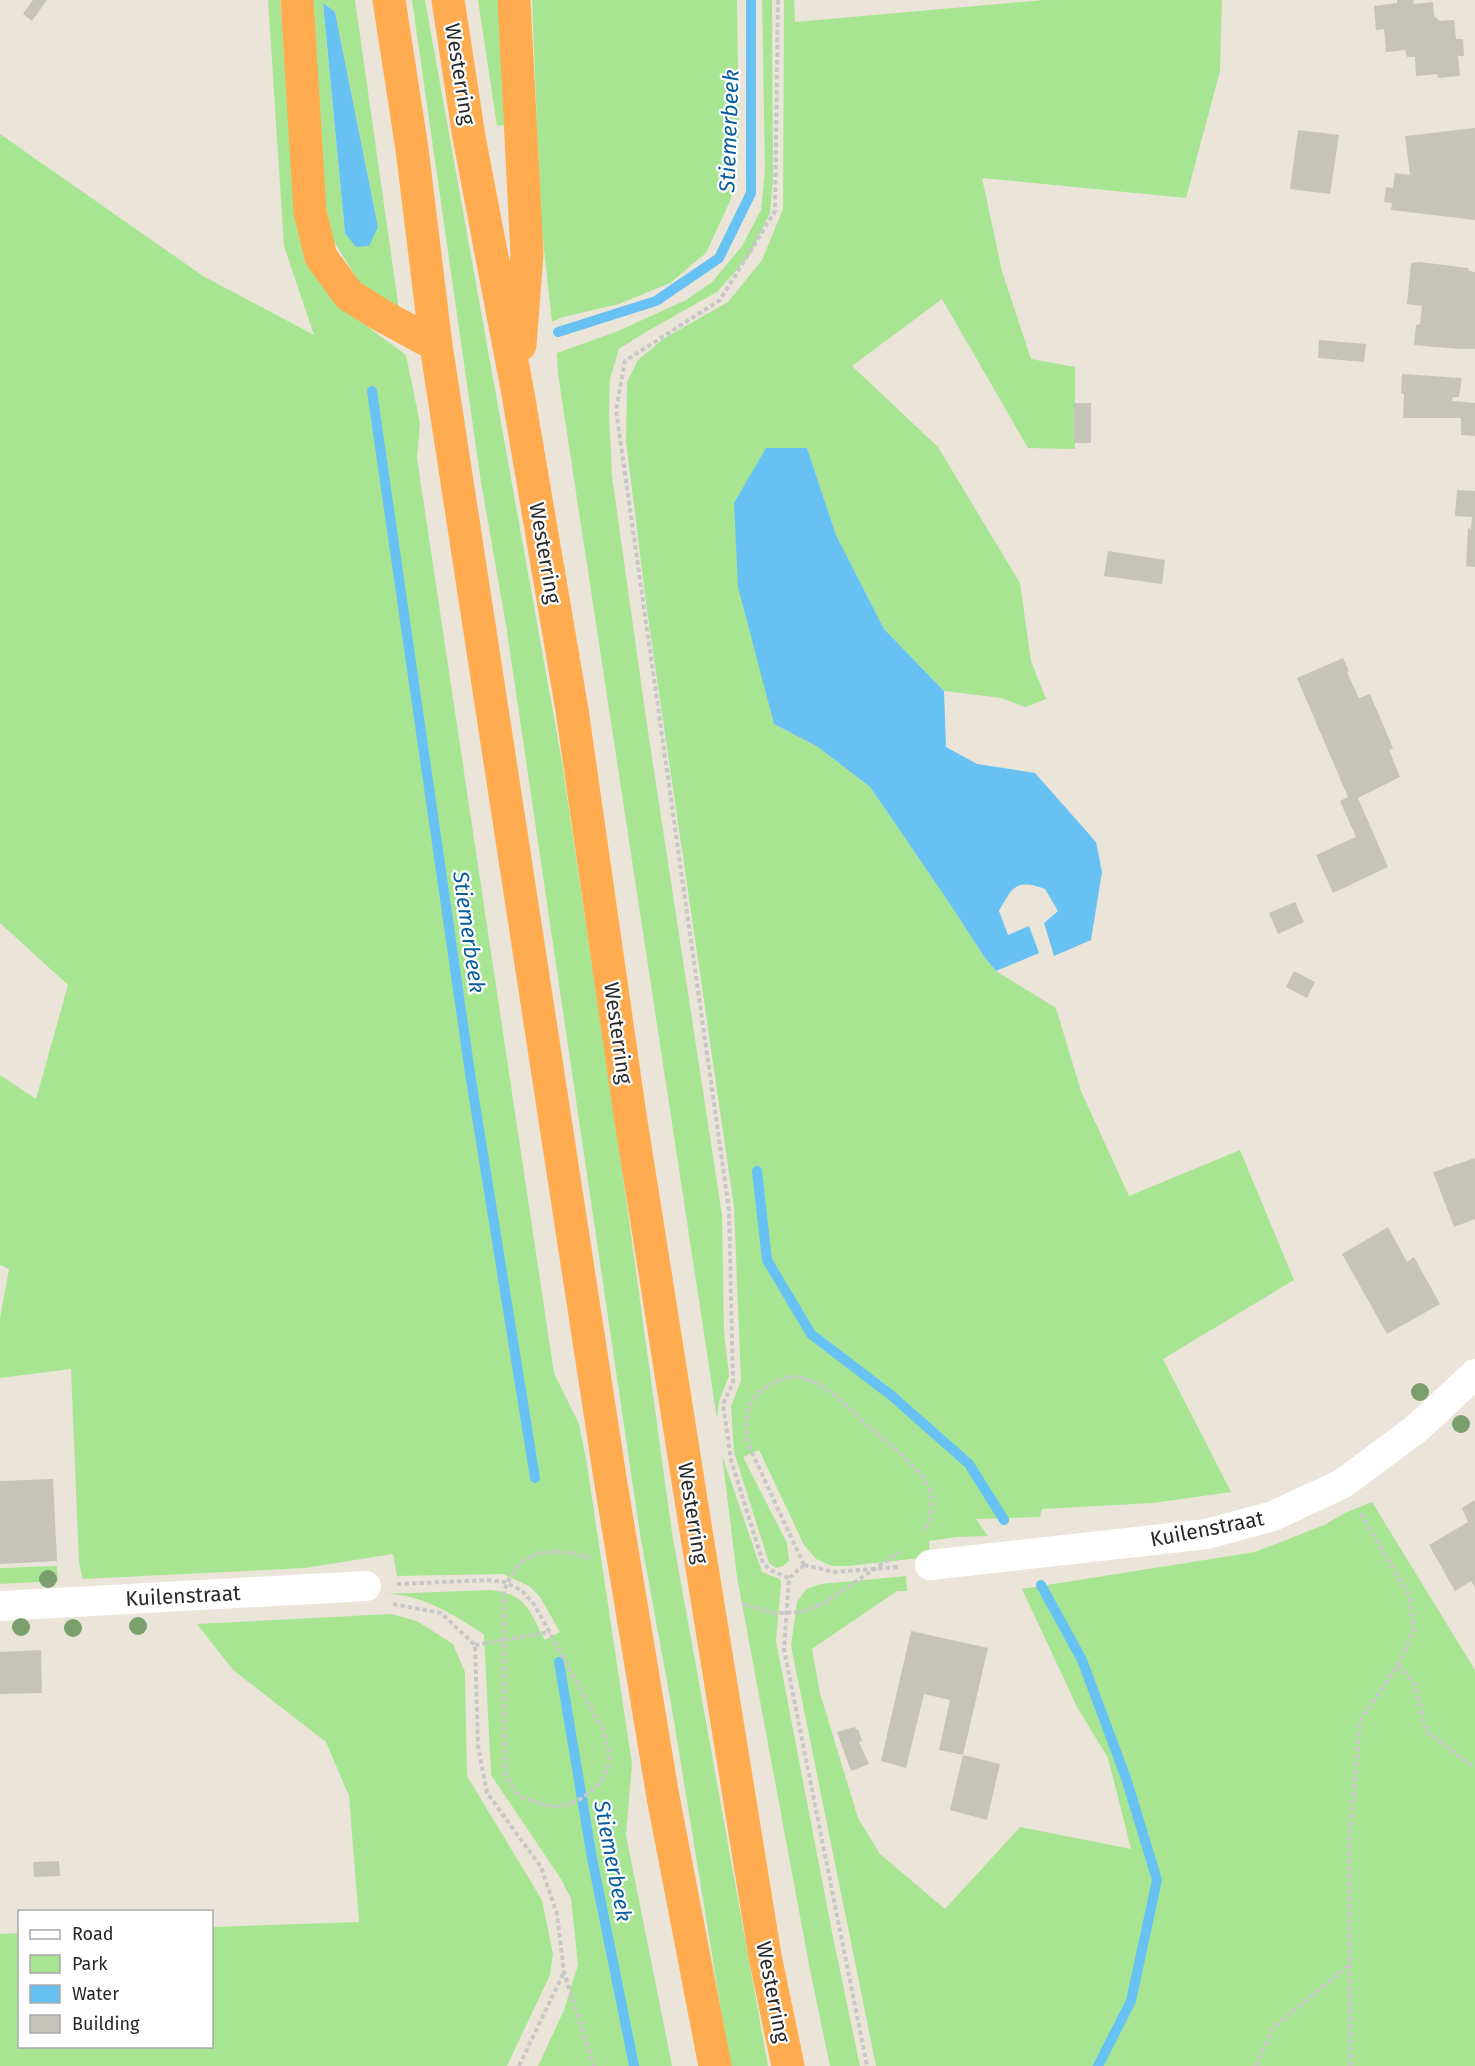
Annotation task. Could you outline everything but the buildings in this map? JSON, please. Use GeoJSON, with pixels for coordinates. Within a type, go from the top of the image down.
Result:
{"type":"FeatureCollection","features":[{"type":"Feature","properties":{"kind":"highway"},"geometry":{"type":"LineString","coordinates":[[297,0],[310,212],[321,257],[349,295],[379,315],[436,345]]}},
{"type":"Feature","properties":{"kind":"highway"},"geometry":{"type":"LineString","coordinates":[[389,0],[412,149],[436,345],[611,1484],[663,1797],[715,2066]]}},
{"type":"Feature","properties":{"kind":"highway","name":"Westerring"},"geometry":{"type":"LineString","coordinates":[[448,0],[469,137],[517,388],[572,710],[630,1116],[692,1506],[765,1956],[788,2066]]}},
{"type":"Feature","properties":{"kind":"highway"},"geometry":{"type":"LineString","coordinates":[[514,0],[527,254],[517,388]]}},
{"type":"Feature","properties":{"kind":"street","name":"Kuilenstraat"},"geometry":{"type":"LineString","coordinates":[[930,1565],[1207,1534],[1273,1516],[1342,1484],[1416,1429],[1475,1374]]}},
{"type":"Feature","properties":{"kind":"street","name":"Kuilenstraat"},"geometry":{"type":"LineString","coordinates":[[0,1606],[379,1585]]}},
{"type":"Feature","properties":{"kind":"path"},"geometry":{"type":"LineString","coordinates":[[778,0],[775,211],[720,300],[625,361],[616,410],[729,1210],[733,1383],[723,1404],[731,1460],[763,1563],[772,1571],[789,1578]]}},
{"type":"Feature","properties":{"kind":"path"},"geometry":{"type":"LineString","coordinates":[[752,1453],[804,1565]]}},
{"type":"Feature","properties":{"kind":"path"},"geometry":{"type":"LineString","coordinates":[[1351,2066],[1349,1844],[1360,1721],[1398,1665],[1414,1630],[1409,1595],[1358,1510]]}},
{"type":"Feature","properties":{"kind":"path"},"geometry":{"type":"LineString","coordinates":[[804,1565],[789,1578],[784,1649],[867,2066]]}},
{"type":"Feature","properties":{"kind":"path"},"geometry":{"type":"LineString","coordinates":[[804,1565],[835,1572],[930,1565]]}},
{"type":"Feature","properties":{"kind":"path"},"geometry":{"type":"LineString","coordinates":[[475,1645],[551,1634],[527,1595],[504,1582],[487,1580],[379,1585],[381,1602],[441,1613],[475,1645],[478,1746],[488,1793],[541,1867],[557,1914],[564,1972],[594,2066]]}},
{"type":"Feature","properties":{"kind":"path"},"geometry":{"type":"LineString","coordinates":[[1398,1665],[1415,1685],[1426,1731],[1475,1767]]}},
{"type":"Feature","properties":{"kind":"path"},"geometry":{"type":"LineString","coordinates":[[1256,2066],[1274,2028],[1350,1964]]}},
{"type":"Feature","properties":{"kind":"path"},"geometry":{"type":"LineString","coordinates":[[519,2066],[564,1972]]}},
{"type":"Feature","properties":{"kind":"green space"},"geometry":{"type":"Polygon","coordinates":[[[268,0],[280,0],[297,228],[319,277],[341,307],[406,355],[420,423],[417,458],[554,1373],[579,1424],[587,1465],[632,1764],[626,1835],[672,2066],[538,2066],[564,2010],[578,1965],[571,1899],[561,1879],[491,1775],[484,1634],[424,1601],[384,1594],[491,1590],[504,1592],[526,1606],[545,1640],[560,1632],[540,1597],[529,1586],[503,1574],[397,1576],[393,1554],[305,1568],[83,1579],[79,1563],[71,1369],[0,1378],[0,1318],[9,1269],[0,1265],[0,1075],[36,1099],[68,985],[0,923],[0,134],[203,276],[314,335],[284,246],[268,0]]]}},
{"type":"Feature","properties":{"kind":"green space"},"geometry":{"type":"Polygon","coordinates":[[[310,0],[355,0],[399,310],[361,285],[333,240],[323,192],[310,0]],[[323,4],[345,233],[378,227],[335,12],[323,4]]]}},
{"type":"Feature","properties":{"kind":"green space"},"geometry":{"type":"Polygon","coordinates":[[[412,0],[425,0],[562,762],[620,1155],[672,1533],[768,2066],[731,2066],[727,2047],[672,1709],[640,1534],[506,625],[481,482],[412,0]]]}},
{"type":"Feature","properties":{"kind":"green space"},"geometry":{"type":"Polygon","coordinates":[[[478,0],[500,0],[504,125],[497,126],[478,0]]]}},
{"type":"Feature","properties":{"kind":"green space"},"geometry":{"type":"Polygon","coordinates":[[[532,0],[737,0],[739,133],[731,199],[706,253],[670,283],[619,304],[563,317],[552,322],[541,222],[532,0]]]}},
{"type":"Feature","properties":{"kind":"green space"},"geometry":{"type":"Polygon","coordinates":[[[762,0],[772,0],[773,178],[770,213],[749,256],[717,292],[619,349],[610,379],[612,476],[647,725],[722,1215],[724,1331],[729,1376],[719,1401],[717,1419],[558,374],[557,353],[618,331],[686,300],[712,282],[742,246],[761,210],[765,171],[762,0]]]}},
{"type":"Feature","properties":{"kind":"green space"},"geometry":{"type":"Polygon","coordinates":[[[784,0],[794,0],[795,22],[1044,0],[1222,0],[1220,71],[1186,198],[982,178],[1002,271],[1031,359],[1075,367],[1075,449],[1028,448],[942,299],[852,366],[938,447],[1020,583],[1031,661],[1046,699],[1025,707],[1001,698],[944,691],[884,629],[836,535],[807,448],[774,724],[818,747],[870,787],[985,958],[996,971],[1056,1008],[1081,1091],[1129,1196],[1240,1150],[1294,1280],[1163,1359],[1231,1492],[1153,1503],[1042,1509],[1040,1517],[976,1519],[988,1536],[929,1541],[930,1557],[832,1566],[816,1559],[804,1545],[759,1450],[743,1457],[787,1543],[789,1561],[776,1568],[769,1563],[734,1452],[731,1406],[741,1381],[734,1207],[647,610],[626,441],[627,382],[638,360],[663,339],[728,302],[762,260],[783,209],[784,0]]]}},
{"type":"Feature","properties":{"kind":"green space"},"geometry":{"type":"Polygon","coordinates":[[[722,1455],[762,1572],[780,1579],[776,1641],[860,2066],[830,2066],[737,1577],[722,1455]]]}},
{"type":"Feature","properties":{"kind":"green space"},"geometry":{"type":"Polygon","coordinates":[[[1372,1502],[1475,1670],[1475,2066],[876,2066],[791,1646],[797,1602],[806,1589],[821,1584],[906,1576],[907,1591],[897,1591],[812,1649],[820,1693],[858,1818],[880,1854],[945,1909],[1020,1827],[1131,1849],[1108,1758],[1077,1707],[1022,1589],[1255,1552],[1324,1525],[1372,1502]]]}},
{"type":"Feature","properties":{"kind":"green space"},"geometry":{"type":"Polygon","coordinates":[[[57,1566],[58,1581],[0,1584],[0,1568],[57,1566]]]}},
{"type":"Feature","properties":{"kind":"green space"},"geometry":{"type":"Polygon","coordinates":[[[391,1614],[417,1621],[453,1644],[465,1672],[467,1776],[542,1900],[553,1954],[550,1975],[507,2066],[0,2066],[0,1934],[18,1933],[18,2048],[213,2048],[213,1927],[359,1922],[349,1796],[326,1742],[233,1670],[197,1624],[391,1614]]]}},
{"type":"Feature","properties":{"kind":"water"},"geometry":{"type":"Polygon","coordinates":[[[323,3],[335,12],[378,227],[369,246],[356,247],[345,233],[323,3]]]}},
{"type":"Feature","properties":{"kind":"water"},"geometry":{"type":"Polygon","coordinates":[[[766,448],[807,448],[836,535],[884,629],[944,691],[946,747],[977,764],[1035,773],[1096,842],[1102,872],[1091,940],[1054,956],[1044,923],[1058,911],[1045,889],[1021,885],[1012,890],[999,911],[1008,935],[1029,926],[1039,953],[996,971],[870,787],[818,747],[774,724],[738,587],[734,503],[766,448]]]}},
{"type":"Feature","properties":{"kind":"waterway","name":"Stiemerbeek"},"geometry":{"type":"LineString","coordinates":[[558,332],[656,301],[719,258],[751,193],[751,0]]}},
{"type":"Feature","properties":{"kind":"waterway","name":"Stiemerbeek"},"geometry":{"type":"LineString","coordinates":[[372,391],[470,1073],[535,1478]]}},
{"type":"Feature","properties":{"kind":"waterway"},"geometry":{"type":"LineString","coordinates":[[757,1171],[767,1260],[811,1334],[892,1396],[969,1464],[1004,1520]]}},
{"type":"Feature","properties":{"kind":"waterway"},"geometry":{"type":"LineString","coordinates":[[1041,1585],[1082,1660],[1126,1778],[1157,1880],[1131,2001],[1098,2066]]}},
{"type":"Feature","properties":{"kind":"waterway","name":"Stiemerbeek"},"geometry":{"type":"LineString","coordinates":[[559,1662],[592,1858],[634,2066]]}}]}
